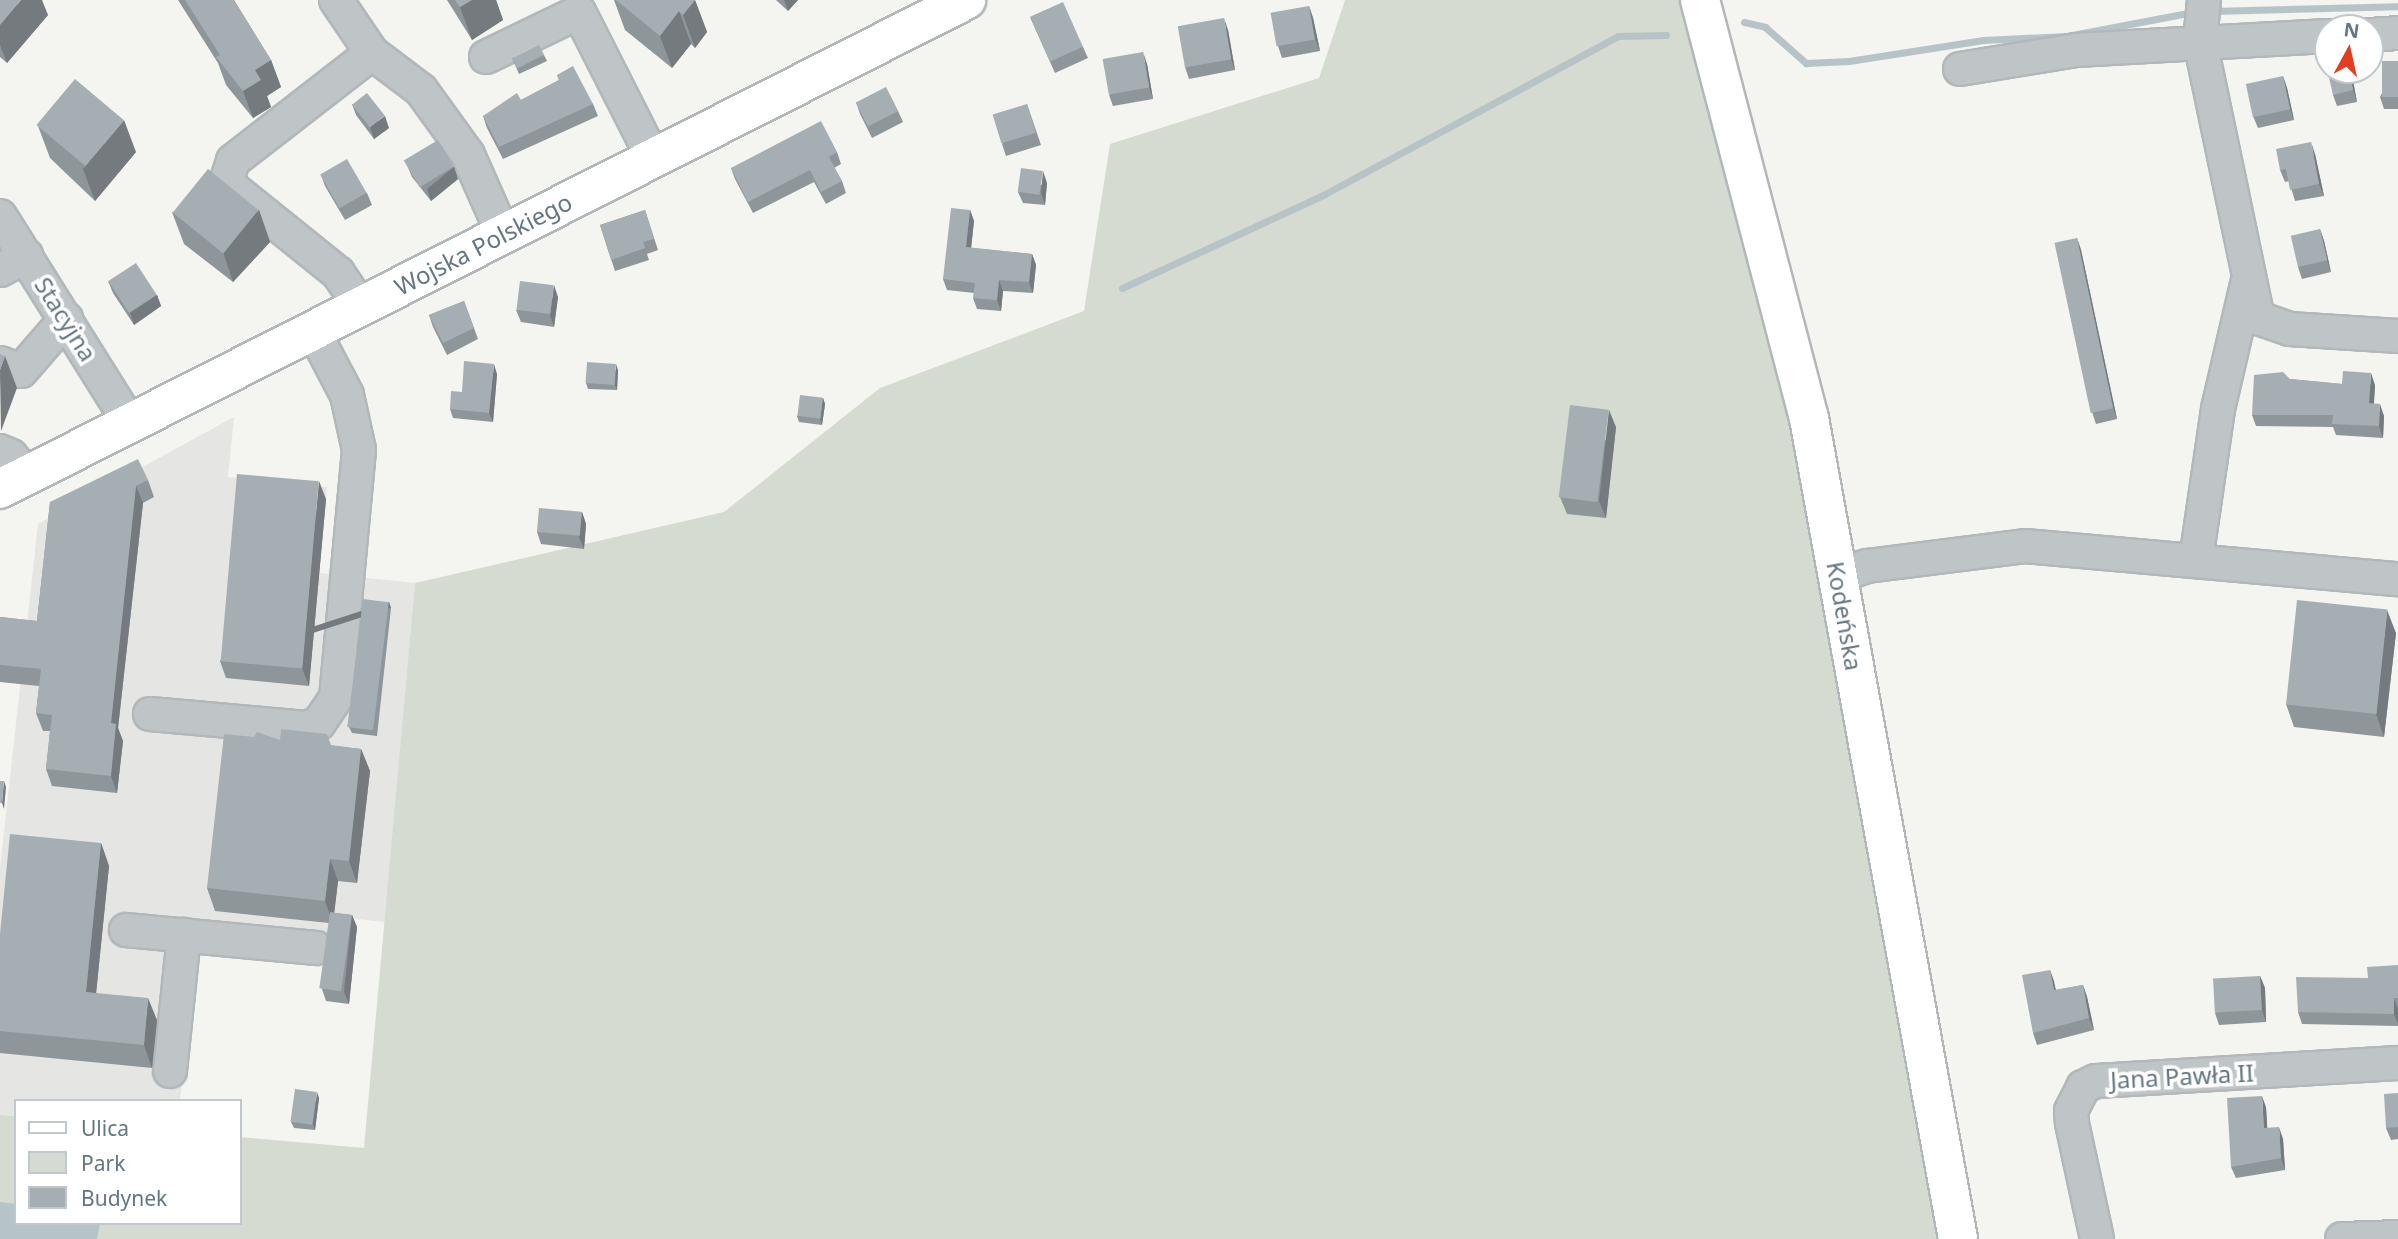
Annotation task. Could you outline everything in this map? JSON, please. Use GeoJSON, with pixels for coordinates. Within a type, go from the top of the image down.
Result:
{"type":"FeatureCollection","features":[{"type":"Feature","properties":{"kind":"main road","name":"Wojska Polskiego"},"geometry":{"type":"LineString","coordinates":[[9,472],[130,423],[966,0]]}},
{"type":"Feature","properties":{"kind":"main road","name":"Kodeńska"},"geometry":{"type":"LineString","coordinates":[[1700,0],[1798,367],[1958,1239]]}},
{"type":"Feature","properties":{"kind":"street"},"geometry":{"type":"LineString","coordinates":[[336,0],[372,53],[421,90],[468,155],[503,234]]}},
{"type":"Feature","properties":{"kind":"street"},"geometry":{"type":"LineString","coordinates":[[2204,0],[2200,41],[2258,318],[2290,329],[2398,336]]}},
{"type":"Feature","properties":{"kind":"street"},"geometry":{"type":"LineString","coordinates":[[486,57],[579,12],[653,158]]}},
{"type":"Feature","properties":{"kind":"street"},"geometry":{"type":"LineString","coordinates":[[1960,69],[2076,50],[2314,37]]}},
{"type":"Feature","properties":{"kind":"street"},"geometry":{"type":"LineString","coordinates":[[360,306],[338,274],[226,183],[233,161],[372,53]]}},
{"type":"Feature","properties":{"kind":"street","name":"Stacyjna"},"geometry":{"type":"LineString","coordinates":[[0,216],[13,263],[66,319],[130,423]]}},
{"type":"Feature","properties":{"kind":"street"},"geometry":{"type":"LineString","coordinates":[[2196,560],[2218,409],[2249,276]]}},
{"type":"Feature","properties":{"kind":"street"},"geometry":{"type":"LineString","coordinates":[[0,363],[21,371],[66,319]]}},
{"type":"Feature","properties":{"kind":"street"},"geometry":{"type":"LineString","coordinates":[[150,714],[306,728],[320,723],[336,698],[359,450],[347,396],[313,330]]}},
{"type":"Feature","properties":{"kind":"street"},"geometry":{"type":"LineString","coordinates":[[1838,576],[1867,566],[2025,546],[2398,579]]}},
{"type":"Feature","properties":{"kind":"street"},"geometry":{"type":"LineString","coordinates":[[126,930],[316,948]]}},
{"type":"Feature","properties":{"kind":"street"},"geometry":{"type":"LineString","coordinates":[[170,1071],[184,936]]}},
{"type":"Feature","properties":{"kind":"street","name":"Jana Pawła II"},"geometry":{"type":"LineString","coordinates":[[2097,1239],[2071,1123],[2071,1111],[2083,1087],[2096,1081],[2398,1063]]}},
{"type":"Feature","properties":{"kind":"street"},"geometry":{"type":"LineString","coordinates":[[2342,1239],[2398,1237]]}},
{"type":"Feature","properties":{"kind":"shaded area"},"geometry":{"type":"Polygon","coordinates":[[[234,417],[228,477],[327,487],[319,573],[415,583],[385,922],[330,916],[327,942],[197,931],[180,1099],[14,1099],[14,1116],[0,1115],[0,868],[38,524],[234,417]]]}},
{"type":"Feature","properties":{"kind":"shaded area"},"geometry":{"type":"Polygon","coordinates":[[[0,1202],[14,1204],[14,1225],[100,1225],[97,1239],[0,1239],[0,1202]]]}},
{"type":"Feature","properties":{"kind":"green space"},"geometry":{"type":"Polygon","coordinates":[[[1345,0],[1682,0],[1789,402],[1940,1239],[0,1239],[0,1115],[14,1116],[14,1225],[242,1225],[242,1137],[364,1148],[415,583],[724,512],[880,388],[1084,311],[1110,144],[1319,78],[1345,0]]]}},
{"type":"Feature","properties":{"kind":"building"},"geometry":{"type":"Polygon","coordinates":[[[0,0],[21,0],[0,25],[0,0]]]}},
{"type":"Feature","properties":{"kind":"building"},"geometry":{"type":"Polygon","coordinates":[[[185,0],[234,0],[271,60],[255,70],[261,80],[243,91],[216,57],[220,55],[185,0]]]}},
{"type":"Feature","properties":{"kind":"building"},"geometry":{"type":"Polygon","coordinates":[[[455,0],[472,0],[460,7],[455,0]]]}},
{"type":"Feature","properties":{"kind":"building"},"geometry":{"type":"Polygon","coordinates":[[[616,0],[695,0],[683,15],[679,11],[660,36],[616,0]]]}},
{"type":"Feature","properties":{"kind":"building"},"geometry":{"type":"Polygon","coordinates":[[[1063,2],[1083,47],[1050,61],[1030,17],[1063,2]]]}},
{"type":"Feature","properties":{"kind":"building"},"geometry":{"type":"Polygon","coordinates":[[[1309,6],[1315,39],[1276,46],[1271,13],[1309,6]]]}},
{"type":"Feature","properties":{"kind":"building"},"geometry":{"type":"Polygon","coordinates":[[[1224,18],[1231,59],[1185,68],[1178,26],[1224,18]]]}},
{"type":"Feature","properties":{"kind":"building"},"geometry":{"type":"Polygon","coordinates":[[[539,45],[544,55],[517,68],[512,59],[539,45]]]}},
{"type":"Feature","properties":{"kind":"building"},"geometry":{"type":"Polygon","coordinates":[[[1143,52],[1149,87],[1109,95],[1103,59],[1143,52]]]}},
{"type":"Feature","properties":{"kind":"building"},"geometry":{"type":"Polygon","coordinates":[[[2384,61],[2398,61],[2398,97],[2382,97],[2384,61]]]}},
{"type":"Feature","properties":{"kind":"building"},"geometry":{"type":"Polygon","coordinates":[[[573,66],[593,104],[499,147],[483,116],[517,93],[521,100],[559,80],[557,75],[573,66]]]}},
{"type":"Feature","properties":{"kind":"building"},"geometry":{"type":"Polygon","coordinates":[[[2283,76],[2290,109],[2253,117],[2246,84],[2283,76]]]}},
{"type":"Feature","properties":{"kind":"building"},"geometry":{"type":"Polygon","coordinates":[[[75,79],[124,120],[85,166],[36,125],[75,79]]]}},
{"type":"Feature","properties":{"kind":"building"},"geometry":{"type":"Polygon","coordinates":[[[2331,84],[2352,84],[2353,90],[2333,95],[2331,84]]]}},
{"type":"Feature","properties":{"kind":"building"},"geometry":{"type":"Polygon","coordinates":[[[886,87],[898,111],[868,126],[856,102],[886,87]]]}},
{"type":"Feature","properties":{"kind":"building"},"geometry":{"type":"Polygon","coordinates":[[[367,93],[385,116],[370,128],[352,105],[367,93]]]}},
{"type":"Feature","properties":{"kind":"building"},"geometry":{"type":"Polygon","coordinates":[[[1027,104],[1036,133],[1001,143],[993,115],[1027,104]]]}},
{"type":"Feature","properties":{"kind":"building"},"geometry":{"type":"Polygon","coordinates":[[[821,121],[837,152],[829,157],[842,181],[821,192],[810,170],[748,202],[731,168],[821,121]]]}},
{"type":"Feature","properties":{"kind":"building"},"geometry":{"type":"Polygon","coordinates":[[[438,140],[454,167],[420,187],[404,161],[438,140]]]}},
{"type":"Feature","properties":{"kind":"building"},"geometry":{"type":"Polygon","coordinates":[[[2311,142],[2319,184],[2290,190],[2286,169],[2280,170],[2276,149],[2311,142]]]}},
{"type":"Feature","properties":{"kind":"building"},"geometry":{"type":"Polygon","coordinates":[[[347,159],[366,193],[340,208],[320,174],[347,159]]]}},
{"type":"Feature","properties":{"kind":"building"},"geometry":{"type":"Polygon","coordinates":[[[1021,168],[1043,171],[1039,195],[1018,192],[1021,168]]]}},
{"type":"Feature","properties":{"kind":"building"},"geometry":{"type":"Polygon","coordinates":[[[208,169],[259,210],[223,253],[173,213],[208,169]]]}},
{"type":"Feature","properties":{"kind":"building"},"geometry":{"type":"Polygon","coordinates":[[[951,208],[970,210],[966,247],[1032,254],[1029,282],[999,280],[997,300],[973,298],[975,283],[943,279],[951,208]]]}},
{"type":"Feature","properties":{"kind":"building"},"geometry":{"type":"Polygon","coordinates":[[[645,210],[654,239],[643,242],[645,248],[611,260],[600,225],[645,210]]]}},
{"type":"Feature","properties":{"kind":"building"},"geometry":{"type":"Polygon","coordinates":[[[2320,229],[2327,260],[2298,267],[2291,236],[2320,229]]]}},
{"type":"Feature","properties":{"kind":"building"},"geometry":{"type":"Polygon","coordinates":[[[2077,238],[2113,408],[2091,413],[2055,243],[2077,238]]]}},
{"type":"Feature","properties":{"kind":"building"},"geometry":{"type":"Polygon","coordinates":[[[136,263],[157,295],[129,313],[108,281],[136,263]]]}},
{"type":"Feature","properties":{"kind":"building"},"geometry":{"type":"Polygon","coordinates":[[[520,281],[554,285],[550,314],[516,310],[520,281]]]}},
{"type":"Feature","properties":{"kind":"building"},"geometry":{"type":"Polygon","coordinates":[[[464,301],[474,328],[443,343],[429,315],[464,301]]]}},
{"type":"Feature","properties":{"kind":"building"},"geometry":{"type":"Polygon","coordinates":[[[0,354],[5,356],[0,370],[0,354]]]}},
{"type":"Feature","properties":{"kind":"building"},"geometry":{"type":"Polygon","coordinates":[[[464,361],[494,364],[489,413],[450,409],[451,391],[462,392],[464,361]]]}},
{"type":"Feature","properties":{"kind":"building"},"geometry":{"type":"Polygon","coordinates":[[[587,362],[616,364],[614,385],[586,383],[587,362]]]}},
{"type":"Feature","properties":{"kind":"building"},"geometry":{"type":"Polygon","coordinates":[[[2343,371],[2371,373],[2369,403],[2380,404],[2379,426],[2332,424],[2333,415],[2252,415],[2254,375],[2283,372],[2290,379],[2342,384],[2343,371]]]}},
{"type":"Feature","properties":{"kind":"building"},"geometry":{"type":"Polygon","coordinates":[[[800,395],[823,398],[820,419],[797,416],[800,395]]]}},
{"type":"Feature","properties":{"kind":"building"},"geometry":{"type":"Polygon","coordinates":[[[1570,405],[1609,410],[1597,502],[1559,497],[1570,405]]]}},
{"type":"Feature","properties":{"kind":"building"},"geometry":{"type":"Polygon","coordinates":[[[138,459],[148,480],[136,486],[111,723],[116,724],[111,776],[46,769],[52,715],[36,713],[41,669],[0,665],[0,617],[37,621],[50,502],[138,459]]]}},
{"type":"Feature","properties":{"kind":"building"},"geometry":{"type":"Polygon","coordinates":[[[237,474],[319,481],[302,668],[221,661],[237,474]]]}},
{"type":"Feature","properties":{"kind":"building"},"geometry":{"type":"Polygon","coordinates":[[[539,508],[582,512],[580,536],[537,532],[539,508]]]}},
{"type":"Feature","properties":{"kind":"building"},"geometry":{"type":"Polygon","coordinates":[[[363,599],[389,602],[373,730],[347,727],[363,599]]]}},
{"type":"Feature","properties":{"kind":"building"},"geometry":{"type":"Polygon","coordinates":[[[2297,600],[2388,610],[2377,714],[2286,704],[2297,600]]]}},
{"type":"Feature","properties":{"kind":"building"},"geometry":{"type":"Polygon","coordinates":[[[281,729],[327,734],[331,745],[361,749],[349,861],[330,859],[325,901],[207,888],[224,734],[254,737],[257,732],[280,740],[281,729]]]}},
{"type":"Feature","properties":{"kind":"building"},"geometry":{"type":"Polygon","coordinates":[[[0,781],[4,781],[2,803],[0,803],[0,781]]]}},
{"type":"Feature","properties":{"kind":"building"},"geometry":{"type":"Polygon","coordinates":[[[10,834],[101,843],[86,992],[148,998],[144,1045],[0,1031],[0,934],[10,834]]]}},
{"type":"Feature","properties":{"kind":"building"},"geometry":{"type":"Polygon","coordinates":[[[330,912],[352,915],[341,991],[319,988],[330,912]]]}},
{"type":"Feature","properties":{"kind":"building"},"geometry":{"type":"Polygon","coordinates":[[[2398,965],[2398,998],[2394,998],[2394,1014],[2298,1012],[2296,977],[2368,978],[2367,967],[2398,965]]]}},
{"type":"Feature","properties":{"kind":"building"},"geometry":{"type":"Polygon","coordinates":[[[2050,970],[2054,990],[2083,985],[2089,1018],[2033,1033],[2022,975],[2050,970]]]}},
{"type":"Feature","properties":{"kind":"building"},"geometry":{"type":"Polygon","coordinates":[[[2260,976],[2262,1010],[2215,1012],[2213,978],[2260,976]]]}},
{"type":"Feature","properties":{"kind":"building"},"geometry":{"type":"Polygon","coordinates":[[[295,1089],[317,1092],[312,1125],[290,1122],[295,1089]]]}},
{"type":"Feature","properties":{"kind":"building"},"geometry":{"type":"Polygon","coordinates":[[[2398,1093],[2398,1127],[2386,1128],[2384,1094],[2398,1093]]]}},
{"type":"Feature","properties":{"kind":"building"},"geometry":{"type":"Polygon","coordinates":[[[2262,1096],[2264,1128],[2279,1127],[2281,1158],[2231,1167],[2227,1098],[2262,1096]]]}},
{"type":"Feature","properties":{"kind":"waterway"},"geometry":{"type":"LineString","coordinates":[[2212,11],[2398,6]]}},
{"type":"Feature","properties":{"kind":"waterway"},"geometry":{"type":"LineString","coordinates":[[1744,22],[1765,27],[1806,63],[1849,61],[1983,40],[2067,36],[2188,13]]}},
{"type":"Feature","properties":{"kind":"waterway"},"geometry":{"type":"LineString","coordinates":[[1122,288],[1323,195],[1618,36],[1666,35]]}}]}
